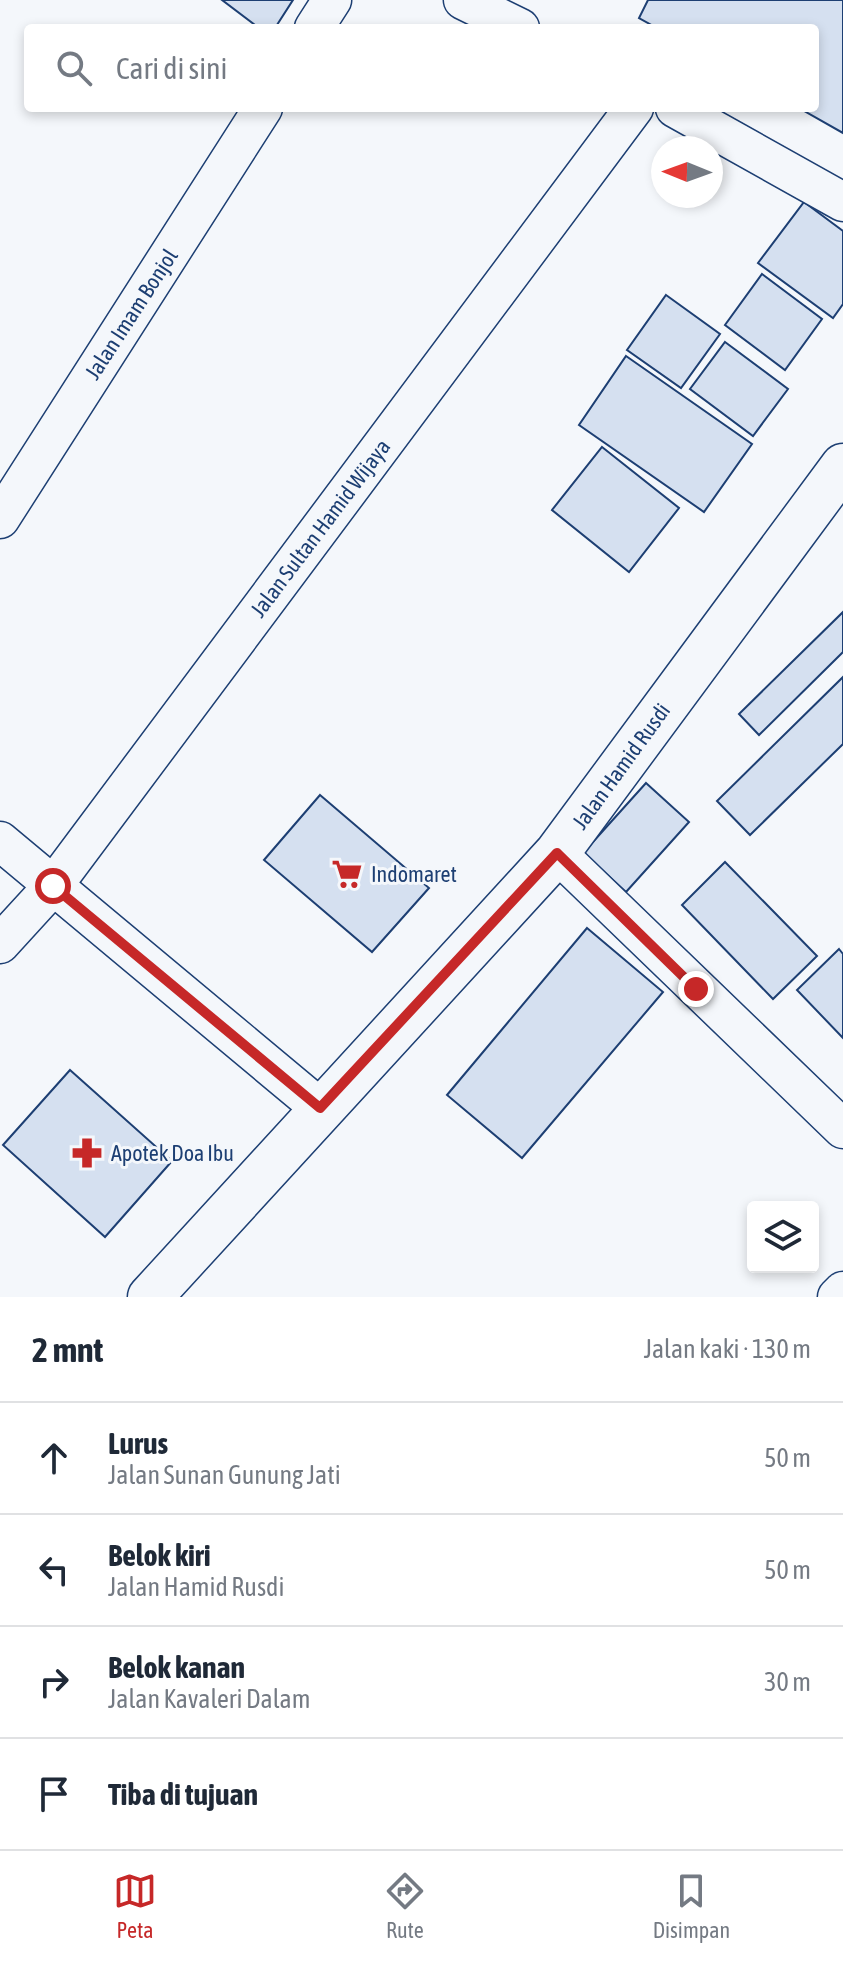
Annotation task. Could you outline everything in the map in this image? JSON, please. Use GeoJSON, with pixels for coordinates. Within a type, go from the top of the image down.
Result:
{"type":"FeatureCollection","features":[{"type":"Feature","properties":{"kind":"street"},"geometry":{"type":"LineString","coordinates":[[317,24],[332,0]]}},
{"type":"Feature","properties":{"kind":"street"},"geometry":{"type":"LineString","coordinates":[[463,0],[512,24]]}},
{"type":"Feature","properties":{"kind":"street","name":"Jalan Imam Bonjol"},"geometry":{"type":"LineString","coordinates":[[0,519],[260,112]]}},
{"type":"Feature","properties":{"kind":"street","name":"Jalan Sultan Hamid Wijaya"},"geometry":{"type":"LineString","coordinates":[[0,944],[53,886],[631,112]]}},
{"type":"Feature","properties":{"kind":"street"},"geometry":{"type":"LineString","coordinates":[[682,112],[843,202]]}},
{"type":"Feature","properties":{"kind":"street","name":"Jalan Hamid Rusdi"},"geometry":{"type":"LineString","coordinates":[[150,1297],[557,853],[843,466]]}},
{"type":"Feature","properties":{"kind":"street"},"geometry":{"type":"LineString","coordinates":[[0,841],[320,1108]]}},
{"type":"Feature","properties":{"kind":"street"},"geometry":{"type":"LineString","coordinates":[[557,853],[843,1129]]}},
{"type":"Feature","properties":{"kind":"street"},"geometry":{"type":"LineString","coordinates":[[837,1297],[843,1291]]}},
{"type":"Feature","properties":{"kind":"building"},"geometry":{"type":"Polygon","coordinates":[[[222,0],[293,0],[278,24],[254,24],[222,0]]]}},
{"type":"Feature","properties":{"kind":"building"},"geometry":{"type":"Polygon","coordinates":[[[648,0],[843,0],[843,133],[806,112],[819,112],[819,24],[650,24],[639,18],[648,0]]]}},
{"type":"Feature","properties":{"kind":"building"},"geometry":{"type":"Polygon","coordinates":[[[804,202],[843,231],[843,304],[833,318],[758,263],[804,202]]]}},
{"type":"Feature","properties":{"kind":"building"},"geometry":{"type":"Polygon","coordinates":[[[762,274],[822,319],[785,370],[725,325],[762,274]]]}},
{"type":"Feature","properties":{"kind":"building"},"geometry":{"type":"Polygon","coordinates":[[[666,295],[720,334],[681,388],[627,350],[666,295]]]}},
{"type":"Feature","properties":{"kind":"building"},"geometry":{"type":"Polygon","coordinates":[[[725,342],[788,389],[753,436],[690,389],[725,342]]]}},
{"type":"Feature","properties":{"kind":"building"},"geometry":{"type":"Polygon","coordinates":[[[626,356],[752,444],[704,512],[579,425],[626,356]]]}},
{"type":"Feature","properties":{"kind":"building"},"geometry":{"type":"Polygon","coordinates":[[[602,447],[679,508],[629,572],[552,510],[602,447]]]}},
{"type":"Feature","properties":{"kind":"building"},"geometry":{"type":"Polygon","coordinates":[[[843,612],[843,652],[759,735],[739,714],[843,612]]]}},
{"type":"Feature","properties":{"kind":"building"},"geometry":{"type":"Polygon","coordinates":[[[843,677],[843,744],[750,835],[717,801],[843,677]]]}},
{"type":"Feature","properties":{"kind":"building"},"geometry":{"type":"Polygon","coordinates":[[[646,783],[689,822],[626,892],[583,853],[646,783]]]}},
{"type":"Feature","properties":{"kind":"building","name":"Indomaret"},"geometry":{"type":"Polygon","coordinates":[[[320,795],[429,888],[372,952],[264,860],[320,795]]]}},
{"type":"Feature","properties":{"kind":"building"},"geometry":{"type":"Polygon","coordinates":[[[725,862],[817,956],[773,999],[682,905],[725,862]]]}},
{"type":"Feature","properties":{"kind":"building"},"geometry":{"type":"Polygon","coordinates":[[[587,928],[663,992],[522,1158],[447,1095],[587,928]]]}},
{"type":"Feature","properties":{"kind":"building"},"geometry":{"type":"Polygon","coordinates":[[[839,949],[843,954],[843,1038],[797,990],[839,949]]]}},
{"type":"Feature","properties":{"kind":"building","name":"Apotek Doa Ibu"},"geometry":{"type":"Polygon","coordinates":[[[70,1070],[172,1161],[105,1237],[3,1145],[70,1070]]]}},
{"type":"Feature","properties":{"kind":"place","name":"Indomaret"},"geometry":{"type":"Point","coordinates":[347,874]}},
{"type":"Feature","properties":{"kind":"place","name":"Apotek Doa Ibu"},"geometry":{"type":"Point","coordinates":[87,1153]}},
{"type":"Feature","properties":{"kind":"route"},"geometry":{"type":"LineString","coordinates":[[53,886],[320,1108],[557,853],[696,989]]}}]}
